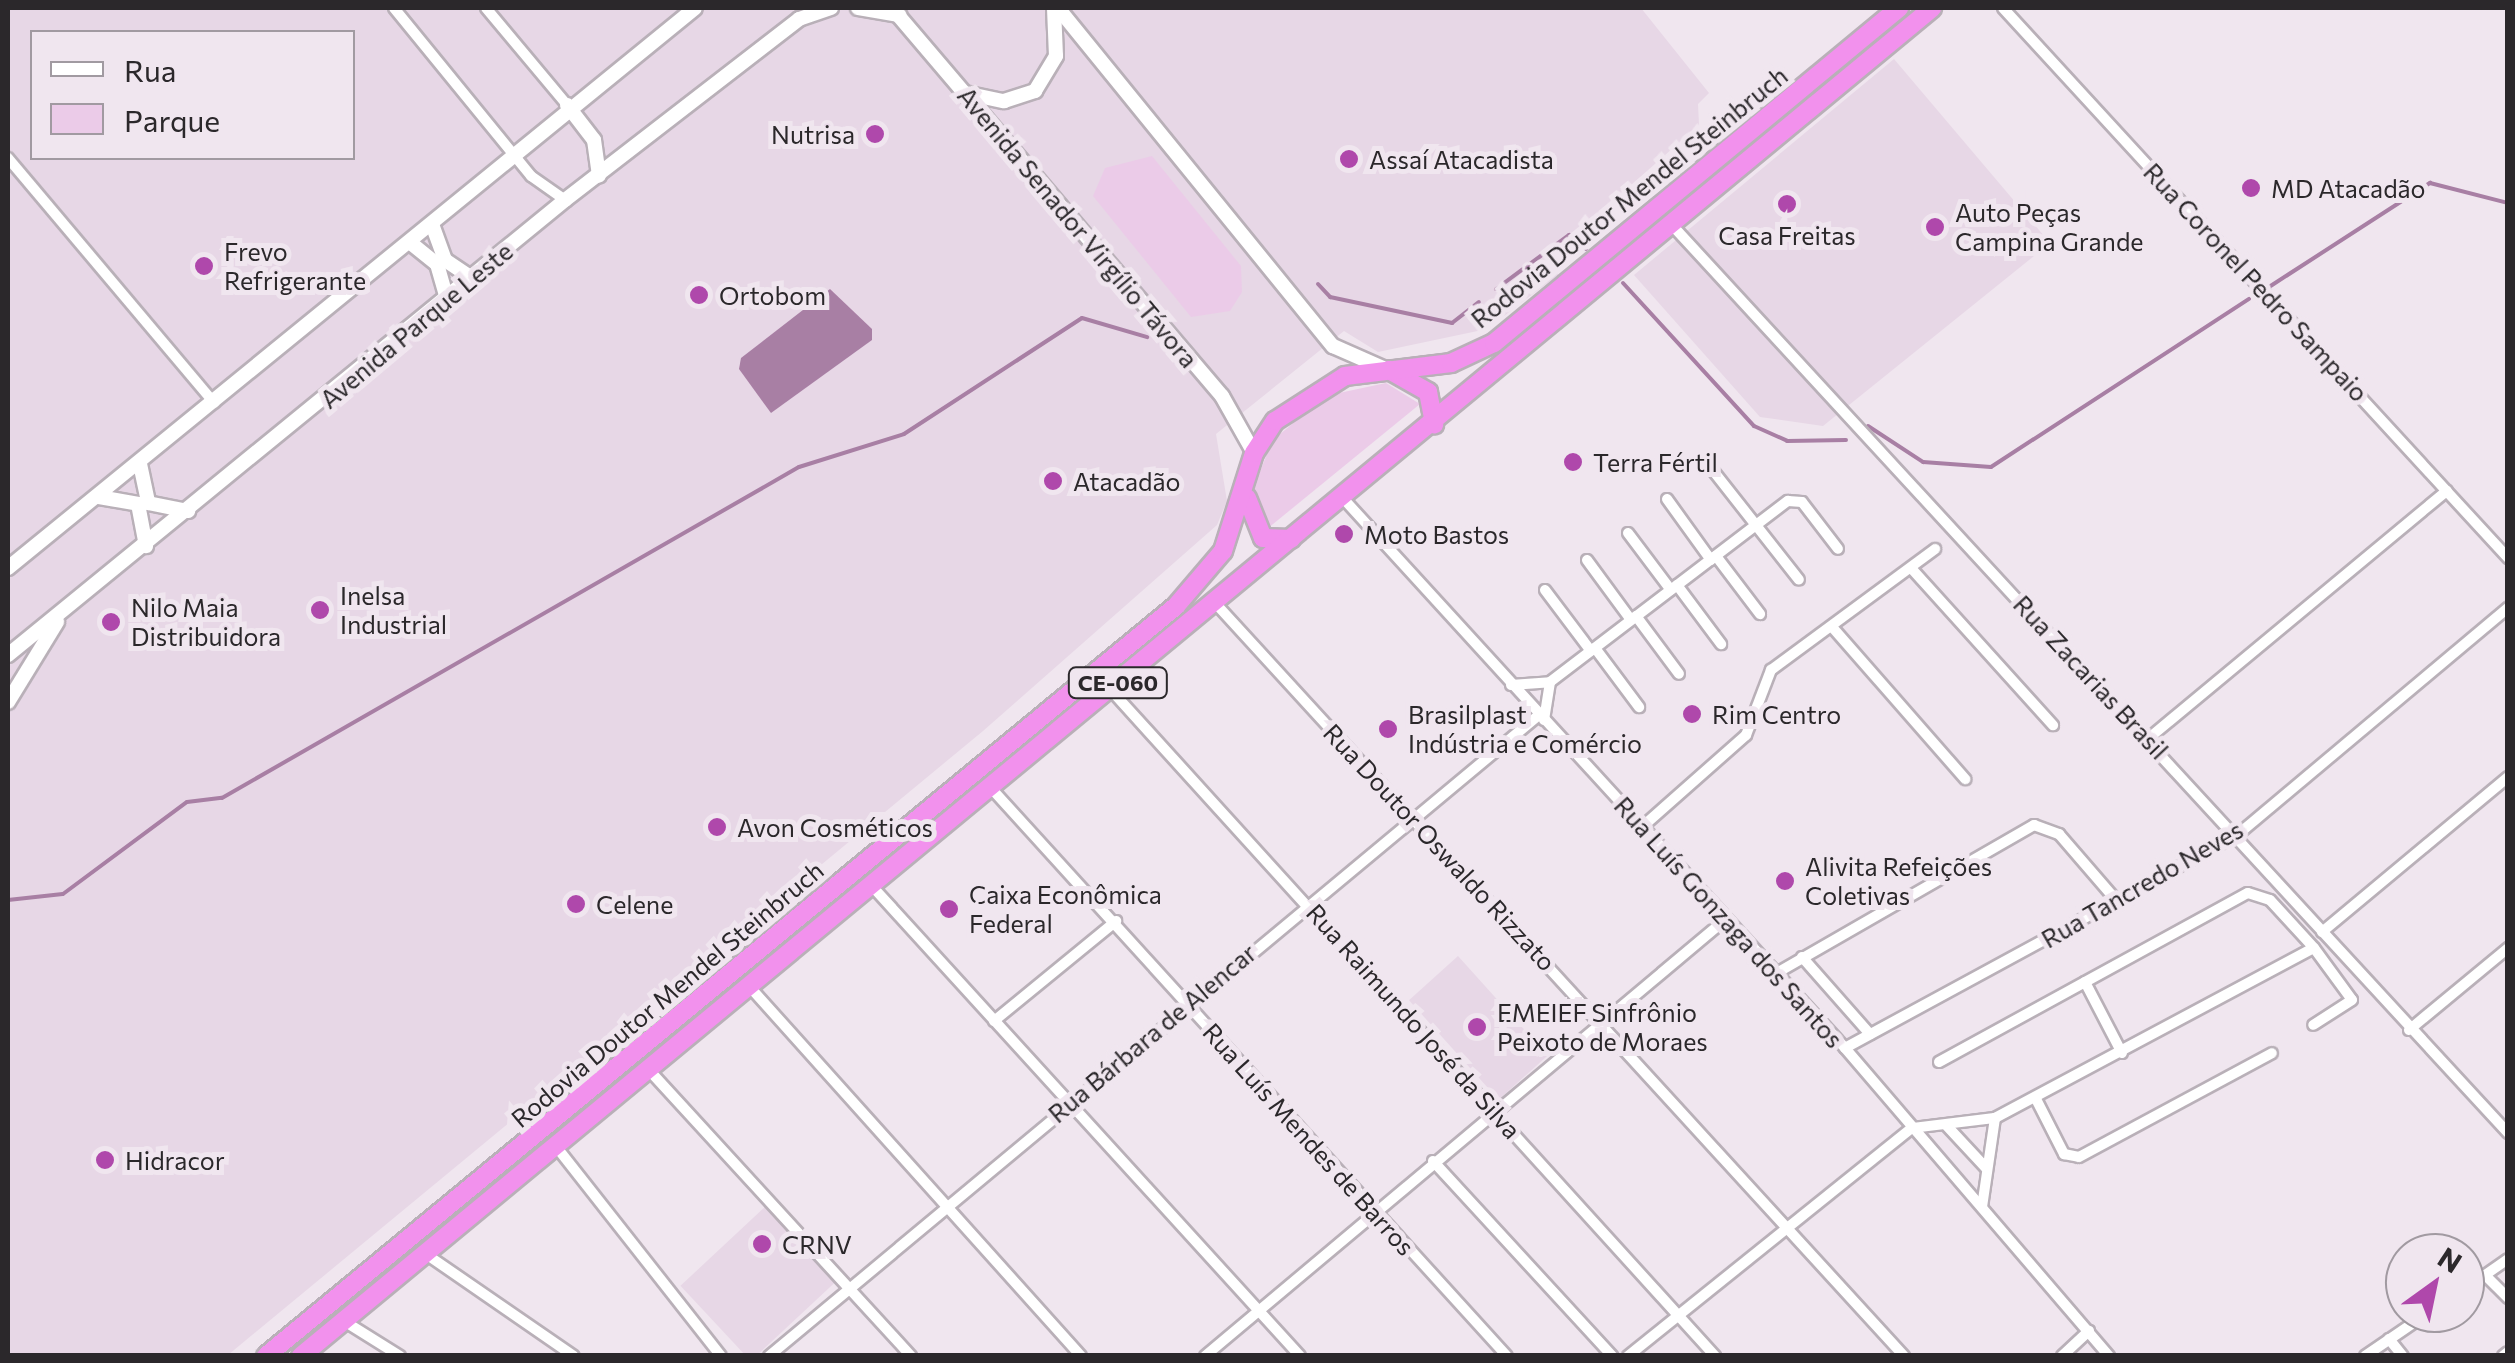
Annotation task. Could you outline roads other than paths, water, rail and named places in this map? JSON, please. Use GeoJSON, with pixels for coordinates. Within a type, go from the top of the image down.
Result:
{"type":"FeatureCollection","features":[{"type":"Feature","properties":{"kind":"highway","name":"Rodovia Doutor Mendel Steinbruch"},"geometry":{"type":"LineString","coordinates":[[266,1356],[1176,606],[1223,551],[1246,492],[1254,453],[1275,421],[1317,389],[1383,368],[1450,363],[1494,343],[1899,8]]}},
{"type":"Feature","properties":{"kind":"highway","name":"Rodovia Doutor Mendel Steinbruch"},"geometry":{"type":"LineString","coordinates":[[302,1356],[422,1252],[1216,604],[1932,8]]}},
{"type":"Feature","properties":{"kind":"highway"},"geometry":{"type":"LineString","coordinates":[[1383,368],[1428,392],[1434,424]]}},
{"type":"Feature","properties":{"kind":"highway"},"geometry":{"type":"LineString","coordinates":[[1246,492],[1257,533],[1292,538]]}},
{"type":"Feature","properties":{"kind":"street"},"geometry":{"type":"LineString","coordinates":[[394,8],[512,152],[565,200]]}},
{"type":"Feature","properties":{"kind":"street"},"geometry":{"type":"LineString","coordinates":[[486,8],[594,140],[599,176]]}},
{"type":"Feature","properties":{"kind":"street"},"geometry":{"type":"LineString","coordinates":[[8,568],[433,228],[567,105],[694,8]]}},
{"type":"Feature","properties":{"kind":"street","name":"Avenida Parque Leste"},"geometry":{"type":"LineString","coordinates":[[8,655],[448,300],[565,200],[799,20],[831,8]]}},
{"type":"Feature","properties":{"kind":"street"},"geometry":{"type":"LineString","coordinates":[[858,8],[896,12]]}},
{"type":"Feature","properties":{"kind":"street"},"geometry":{"type":"LineString","coordinates":[[964,93],[1004,101],[1035,91],[1056,56],[1056,8]]}},
{"type":"Feature","properties":{"kind":"street"},"geometry":{"type":"LineString","coordinates":[[1056,8],[1332,346],[1383,368]]}},
{"type":"Feature","properties":{"kind":"street","name":"Rua Coronel Pedro Sampaio"},"geometry":{"type":"LineString","coordinates":[[2003,8],[2508,558]]}},
{"type":"Feature","properties":{"kind":"street","name":"Avenida Senador Virgílio Távora"},"geometry":{"type":"LineString","coordinates":[[896,12],[1222,396],[1254,453]]}},
{"type":"Feature","properties":{"kind":"street"},"geometry":{"type":"LineString","coordinates":[[8,158],[214,403]]}},
{"type":"Feature","properties":{"kind":"street","name":"Rua Zacarias Brasil"},"geometry":{"type":"LineString","coordinates":[[1671,224],[2149,738],[2409,1030],[2505,1126]]}},
{"type":"Feature","properties":{"kind":"street"},"geometry":{"type":"LineString","coordinates":[[433,228],[445,260],[473,279]]}},
{"type":"Feature","properties":{"kind":"street"},"geometry":{"type":"LineString","coordinates":[[412,244],[437,264],[448,300]]}},
{"type":"Feature","properties":{"kind":"street"},"geometry":{"type":"LineString","coordinates":[[140,464],[148,503],[190,510]]}},
{"type":"Feature","properties":{"kind":"street"},"geometry":{"type":"LineString","coordinates":[[1711,468],[1799,580]]}},
{"type":"Feature","properties":{"kind":"street"},"geometry":{"type":"LineString","coordinates":[[2149,738],[2447,491]]}},
{"type":"Feature","properties":{"kind":"street","name":"Rua Luís Gonzaga dos Santos"},"geometry":{"type":"LineString","coordinates":[[1342,496],[1845,1048],[2109,1356]]}},
{"type":"Feature","properties":{"kind":"street"},"geometry":{"type":"LineString","coordinates":[[98,497],[138,504],[146,546]]}},
{"type":"Feature","properties":{"kind":"street"},"geometry":{"type":"LineString","coordinates":[[1511,684],[1550,682],[1796,498],[1838,549]]}},
{"type":"Feature","properties":{"kind":"street"},"geometry":{"type":"LineString","coordinates":[[1668,499],[1760,614]]}},
{"type":"Feature","properties":{"kind":"street"},"geometry":{"type":"LineString","coordinates":[[1628,533],[1721,644]]}},
{"type":"Feature","properties":{"kind":"street"},"geometry":{"type":"LineString","coordinates":[[1642,827],[1746,735],[1765,676],[1935,549]]}},
{"type":"Feature","properties":{"kind":"street"},"geometry":{"type":"LineString","coordinates":[[1587,560],[1679,674]]}},
{"type":"Feature","properties":{"kind":"street"},"geometry":{"type":"LineString","coordinates":[[1911,568],[2053,725]]}},
{"type":"Feature","properties":{"kind":"street"},"geometry":{"type":"LineString","coordinates":[[1546,590],[1639,706]]}},
{"type":"Feature","properties":{"kind":"street","name":"Rua Doutor Oswaldo Rizzato"},"geometry":{"type":"LineString","coordinates":[[1216,604],[1410,820],[1602,1020],[1904,1356]]}},
{"type":"Feature","properties":{"kind":"street","name":"Rua Tancredo Neves"},"geometry":{"type":"LineString","coordinates":[[1845,1048],[2236,836],[2508,608]]}},
{"type":"Feature","properties":{"kind":"street"},"geometry":{"type":"LineString","coordinates":[[8,702],[66,610]]}},
{"type":"Feature","properties":{"kind":"street"},"geometry":{"type":"LineString","coordinates":[[1833,628],[1965,779]]}},
{"type":"Feature","properties":{"kind":"street"},"geometry":{"type":"LineString","coordinates":[[1541,718],[1550,682]]}},
{"type":"Feature","properties":{"kind":"street","name":"Rua Raimundo José da Silva"},"geometry":{"type":"LineString","coordinates":[[1110,690],[1494,1108],[1715,1356]]}},
{"type":"Feature","properties":{"kind":"street","name":"Rua Bárbara de Alencar"},"geometry":{"type":"LineString","coordinates":[[770,1356],[848,1285],[946,1208],[1186,1003],[1541,718]]}},
{"type":"Feature","properties":{"kind":"street"},"geometry":{"type":"LineString","coordinates":[[2322,932],[2508,778]]}},
{"type":"Feature","properties":{"kind":"street","name":"Rua Luís Mendes de Barros"},"geometry":{"type":"LineString","coordinates":[[992,788],[1507,1356]]}},
{"type":"Feature","properties":{"kind":"street"},"geometry":{"type":"LineString","coordinates":[[1775,974],[2041,824],[2116,900]]}},
{"type":"Feature","properties":{"kind":"street"},"geometry":{"type":"LineString","coordinates":[[871,885],[1065,1105],[1300,1356]]}},
{"type":"Feature","properties":{"kind":"street"},"geometry":{"type":"LineString","coordinates":[[1939,1062],[2248,893],[2270,900],[2314,948],[2352,1000],[2313,1025]]}},
{"type":"Feature","properties":{"kind":"street"},"geometry":{"type":"LineString","coordinates":[[1205,1356],[1494,1108],[1726,920]]}},
{"type":"Feature","properties":{"kind":"street"},"geometry":{"type":"LineString","coordinates":[[994,1021],[1116,921]]}},
{"type":"Feature","properties":{"kind":"street"},"geometry":{"type":"LineString","coordinates":[[1628,1356],[1912,1128],[1995,1118],[2036,1100],[2314,948]]}},
{"type":"Feature","properties":{"kind":"street"},"geometry":{"type":"LineString","coordinates":[[2409,1030],[2508,948]]}},
{"type":"Feature","properties":{"kind":"street"},"geometry":{"type":"LineString","coordinates":[[1802,957],[1870,1034]]}},
{"type":"Feature","properties":{"kind":"street"},"geometry":{"type":"LineString","coordinates":[[2085,982],[2122,1053]]}},
{"type":"Feature","properties":{"kind":"street"},"geometry":{"type":"LineString","coordinates":[[749,986],[1081,1356]]}},
{"type":"Feature","properties":{"kind":"street"},"geometry":{"type":"LineString","coordinates":[[2036,1100],[2064,1154],[2079,1157],[2272,1053]]}},
{"type":"Feature","properties":{"kind":"street"},"geometry":{"type":"LineString","coordinates":[[649,1070],[911,1356]]}},
{"type":"Feature","properties":{"kind":"street"},"geometry":{"type":"LineString","coordinates":[[1982,1207],[1995,1118]]}},
{"type":"Feature","properties":{"kind":"street"},"geometry":{"type":"LineString","coordinates":[[1947,1126],[1986,1168]]}},
{"type":"Feature","properties":{"kind":"street"},"geometry":{"type":"LineString","coordinates":[[554,1145],[721,1356]]}},
{"type":"Feature","properties":{"kind":"street"},"geometry":{"type":"LineString","coordinates":[[1433,1161],[1612,1356]]}},
{"type":"Feature","properties":{"kind":"street"},"geometry":{"type":"LineString","coordinates":[[422,1252],[574,1356]]}},
{"type":"Feature","properties":{"kind":"street"},"geometry":{"type":"LineString","coordinates":[[2508,1259],[2485,1275],[2503,1285],[2508,1298]]}},
{"type":"Feature","properties":{"kind":"street"},"geometry":{"type":"LineString","coordinates":[[344,1321],[400,1356]]}},
{"type":"Feature","properties":{"kind":"street"},"geometry":{"type":"LineString","coordinates":[[2062,1356],[2088,1331]]}},
{"type":"Feature","properties":{"kind":"street"},"geometry":{"type":"LineString","coordinates":[[2366,1356],[2398,1333]]}},
{"type":"Feature","properties":{"kind":"street"},"geometry":{"type":"LineString","coordinates":[[2389,1339],[2404,1356]]}},
{"type":"Feature","properties":{"kind":"waterway"},"geometry":{"type":"LineString","coordinates":[[2269,287],[2430,183],[2508,203]]}},
{"type":"Feature","properties":{"kind":"waterway"},"geometry":{"type":"LineString","coordinates":[[1496,289],[1569,235],[1586,249]]}},
{"type":"Feature","properties":{"kind":"waterway"},"geometry":{"type":"LineString","coordinates":[[1623,283],[1754,426],[1787,441],[1846,440]]}},
{"type":"Feature","properties":{"kind":"waterway"},"geometry":{"type":"LineString","coordinates":[[1318,284],[1330,297],[1452,323],[1479,302]]}},
{"type":"Feature","properties":{"kind":"waterway"},"geometry":{"type":"LineString","coordinates":[[1868,426],[1923,462],[1991,467],[2249,299]]}},
{"type":"Feature","properties":{"kind":"waterway"},"geometry":{"type":"LineString","coordinates":[[8,900],[63,894],[187,802],[222,798],[799,467],[904,434],[1082,318],[1147,337]]}},
{"type":"Feature","properties":{"kind":"place","name":"Nutrisa"},"geometry":{"type":"Point","coordinates":[875,134]}},
{"type":"Feature","properties":{"kind":"place","name":"Assaí Atacadista"},"geometry":{"type":"Point","coordinates":[1349,159]}},
{"type":"Feature","properties":{"kind":"place","name":"MD Atacadão"},"geometry":{"type":"Point","coordinates":[2251,188]}},
{"type":"Feature","properties":{"kind":"place","name":"Casa Freitas"},"geometry":{"type":"Point","coordinates":[1787,204]}},
{"type":"Feature","properties":{"kind":"place","name":"Auto Peças Campina Grande"},"geometry":{"type":"Point","coordinates":[1935,227]}},
{"type":"Feature","properties":{"kind":"place","name":"Frevo Refrigerante"},"geometry":{"type":"Point","coordinates":[204,266]}},
{"type":"Feature","properties":{"kind":"place","name":"Ortobom"},"geometry":{"type":"Point","coordinates":[699,295]}},
{"type":"Feature","properties":{"kind":"place","name":"Terra Fértil"},"geometry":{"type":"Point","coordinates":[1573,462]}},
{"type":"Feature","properties":{"kind":"place","name":"Atacadão"},"geometry":{"type":"Point","coordinates":[1053,481]}},
{"type":"Feature","properties":{"kind":"place","name":"Moto Bastos"},"geometry":{"type":"Point","coordinates":[1344,534]}},
{"type":"Feature","properties":{"kind":"place","name":"Inelsa Industrial"},"geometry":{"type":"Point","coordinates":[320,610]}},
{"type":"Feature","properties":{"kind":"place","name":"Nilo Maia Distribuidora"},"geometry":{"type":"Point","coordinates":[111,622]}},
{"type":"Feature","properties":{"kind":"place","name":"Rim Centro"},"geometry":{"type":"Point","coordinates":[1692,714]}},
{"type":"Feature","properties":{"kind":"place","name":"Brasilplast Indústria e Comércio"},"geometry":{"type":"Point","coordinates":[1388,729]}},
{"type":"Feature","properties":{"kind":"place","name":"Avon Cosméticos"},"geometry":{"type":"Point","coordinates":[717,827]}},
{"type":"Feature","properties":{"kind":"place","name":"Alivita Refeições Coletivas"},"geometry":{"type":"Point","coordinates":[1785,881]}},
{"type":"Feature","properties":{"kind":"place","name":"Celene"},"geometry":{"type":"Point","coordinates":[576,904]}},
{"type":"Feature","properties":{"kind":"place","name":"Caixa Econômica Federal"},"geometry":{"type":"Point","coordinates":[949,909]}},
{"type":"Feature","properties":{"kind":"place","name":"EMEIEF Sinfrônio Peixoto de Moraes"},"geometry":{"type":"Point","coordinates":[1477,1027]}},
{"type":"Feature","properties":{"kind":"place","name":"Hidracor"},"geometry":{"type":"Point","coordinates":[105,1160]}},
{"type":"Feature","properties":{"kind":"place","name":"CRNV"},"geometry":{"type":"Point","coordinates":[762,1244]}}]}
